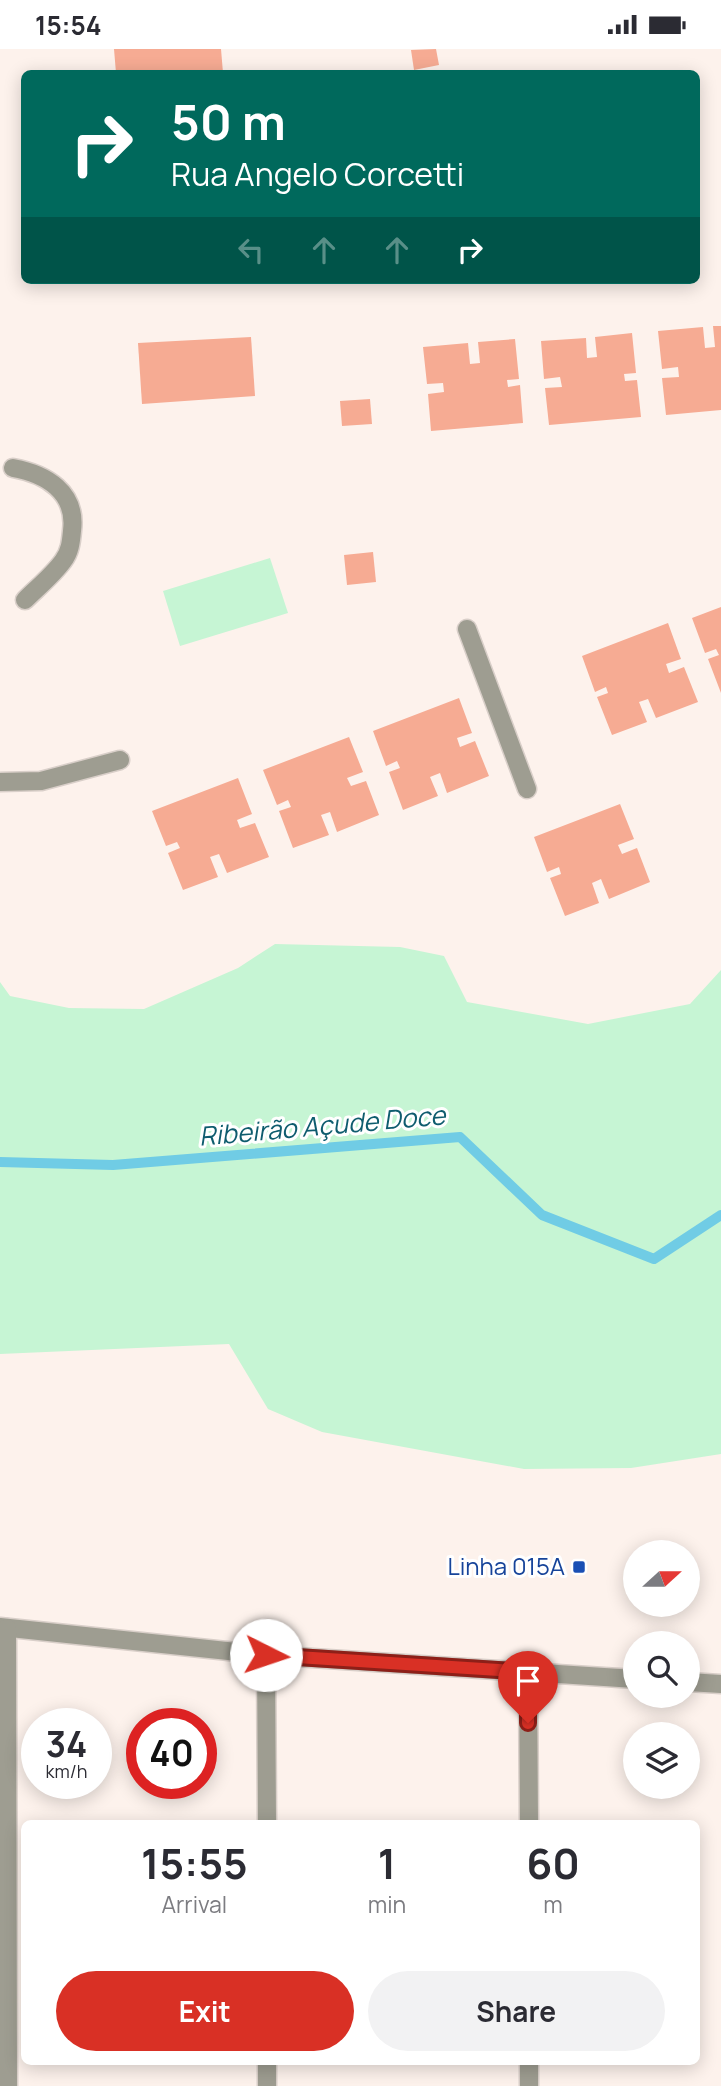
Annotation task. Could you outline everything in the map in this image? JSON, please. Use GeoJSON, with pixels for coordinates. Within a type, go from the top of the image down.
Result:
{"type":"FeatureCollection","features":[{"type":"Feature","properties":{"kind":"street"},"geometry":{"type":"LineString","coordinates":[[13,468],[48,478],[65,497],[74,519],[71,545],[63,562],[25,600]]}},
{"type":"Feature","properties":{"kind":"street"},"geometry":{"type":"LineString","coordinates":[[467,629],[527,789]]}},
{"type":"Feature","properties":{"kind":"street"},"geometry":{"type":"LineString","coordinates":[[0,782],[41,781],[120,761]]}},
{"type":"Feature","properties":{"kind":"street"},"geometry":{"type":"LineString","coordinates":[[8,2086],[4,1628],[266,1655],[623,1678]]}},
{"type":"Feature","properties":{"kind":"street"},"geometry":{"type":"LineString","coordinates":[[266,1655],[267,1820]]}},
{"type":"Feature","properties":{"kind":"street"},"geometry":{"type":"LineString","coordinates":[[528,1672],[529,1820]]}},
{"type":"Feature","properties":{"kind":"street"},"geometry":{"type":"LineString","coordinates":[[700,1683],[721,1684]]}},
{"type":"Feature","properties":{"kind":"street"},"geometry":{"type":"LineString","coordinates":[[267,2065],[267,2086]]}},
{"type":"Feature","properties":{"kind":"street"},"geometry":{"type":"LineString","coordinates":[[529,2065],[529,2086]]}},
{"type":"Feature","properties":{"kind":"green space"},"geometry":{"type":"Polygon","coordinates":[[[270,558],[288,613],[180,646],[163,591],[270,558]]]}},
{"type":"Feature","properties":{"kind":"green space"},"geometry":{"type":"Polygon","coordinates":[[[275,944],[400,947],[444,956],[467,1002],[588,1024],[690,1004],[721,970],[721,1454],[631,1468],[524,1469],[322,1432],[268,1409],[229,1344],[0,1354],[0,982],[10,996],[69,1008],[144,1009],[238,968],[275,944]]]}},
{"type":"Feature","properties":{"kind":"building"},"geometry":{"type":"Polygon","coordinates":[[[114,49],[221,49],[223,70],[116,70],[114,49]]]}},
{"type":"Feature","properties":{"kind":"building"},"geometry":{"type":"Polygon","coordinates":[[[436,49],[439,65],[414,70],[411,50],[436,49]]]}},
{"type":"Feature","properties":{"kind":"building"},"geometry":{"type":"Polygon","coordinates":[[[713,326],[721,326],[721,410],[666,415],[662,378],[679,377],[678,367],[662,369],[658,331],[703,327],[705,348],[715,347],[713,326]]]}},
{"type":"Feature","properties":{"kind":"building"},"geometry":{"type":"Polygon","coordinates":[[[632,333],[636,373],[624,374],[625,381],[637,380],[641,417],[549,425],[545,388],[562,387],[560,377],[544,379],[541,341],[586,338],[587,358],[597,357],[595,337],[632,333]]]}},
{"type":"Feature","properties":{"kind":"building"},"geometry":{"type":"Polygon","coordinates":[[[251,337],[255,396],[142,404],[138,343],[251,337]]]}},
{"type":"Feature","properties":{"kind":"building"},"geometry":{"type":"Polygon","coordinates":[[[515,339],[519,379],[507,380],[508,387],[520,385],[523,423],[431,431],[428,394],[444,392],[443,383],[427,384],[423,347],[468,343],[470,364],[480,363],[478,342],[515,339]]]}},
{"type":"Feature","properties":{"kind":"building"},"geometry":{"type":"Polygon","coordinates":[[[370,399],[372,424],[342,426],[340,401],[370,399]]]}},
{"type":"Feature","properties":{"kind":"building"},"geometry":{"type":"Polygon","coordinates":[[[373,552],[376,582],[347,585],[344,555],[373,552]]]}},
{"type":"Feature","properties":{"kind":"building"},"geometry":{"type":"Polygon","coordinates":[[[721,607],[721,693],[708,659],[719,655],[716,649],[705,653],[692,618],[721,607]]]}},
{"type":"Feature","properties":{"kind":"building"},"geometry":{"type":"Polygon","coordinates":[[[668,623],[681,659],[666,664],[669,673],[684,667],[698,702],[656,718],[648,699],[639,702],[647,722],[612,735],[597,697],[608,693],[606,687],[595,692],[582,656],[668,623]]]}},
{"type":"Feature","properties":{"kind":"building"},"geometry":{"type":"Polygon","coordinates":[[[459,698],[472,733],[457,738],[460,747],[475,741],[489,776],[447,793],[440,773],[430,777],[438,796],[403,810],[389,772],[400,768],[397,761],[386,766],[373,731],[459,698]]]}},
{"type":"Feature","properties":{"kind":"building"},"geometry":{"type":"Polygon","coordinates":[[[349,737],[363,772],[347,778],[351,786],[366,781],[379,815],[337,832],[330,812],[321,815],[329,835],[293,848],[279,811],[291,807],[288,800],[277,805],[263,770],[349,737]]]}},
{"type":"Feature","properties":{"kind":"building"},"geometry":{"type":"Polygon","coordinates":[[[238,778],[252,814],[237,820],[240,828],[255,823],[269,857],[227,873],[219,854],[210,857],[218,877],[183,890],[168,853],[180,848],[177,842],[166,846],[152,811],[238,778]]]}},
{"type":"Feature","properties":{"kind":"building"},"geometry":{"type":"Polygon","coordinates":[[[620,804],[634,839],[618,845],[622,854],[637,848],[650,882],[609,899],[601,879],[592,883],[599,903],[565,916],[550,878],[561,874],[559,867],[547,872],[534,837],[620,804]]]}},
{"type":"Feature","properties":{"kind":"waterway","name":"Ribeirão Açude Doce"},"geometry":{"type":"LineString","coordinates":[[0,1162],[113,1165],[460,1137],[542,1215],[654,1259],[721,1215]]}},
{"type":"Feature","properties":{"kind":"place","name":"Linha 015A"},"geometry":{"type":"Point","coordinates":[579,1567]}},
{"type":"Feature","properties":{"kind":"route"},"geometry":{"type":"LineString","coordinates":[[266,1655],[528,1672],[528,1723]]}}]}
